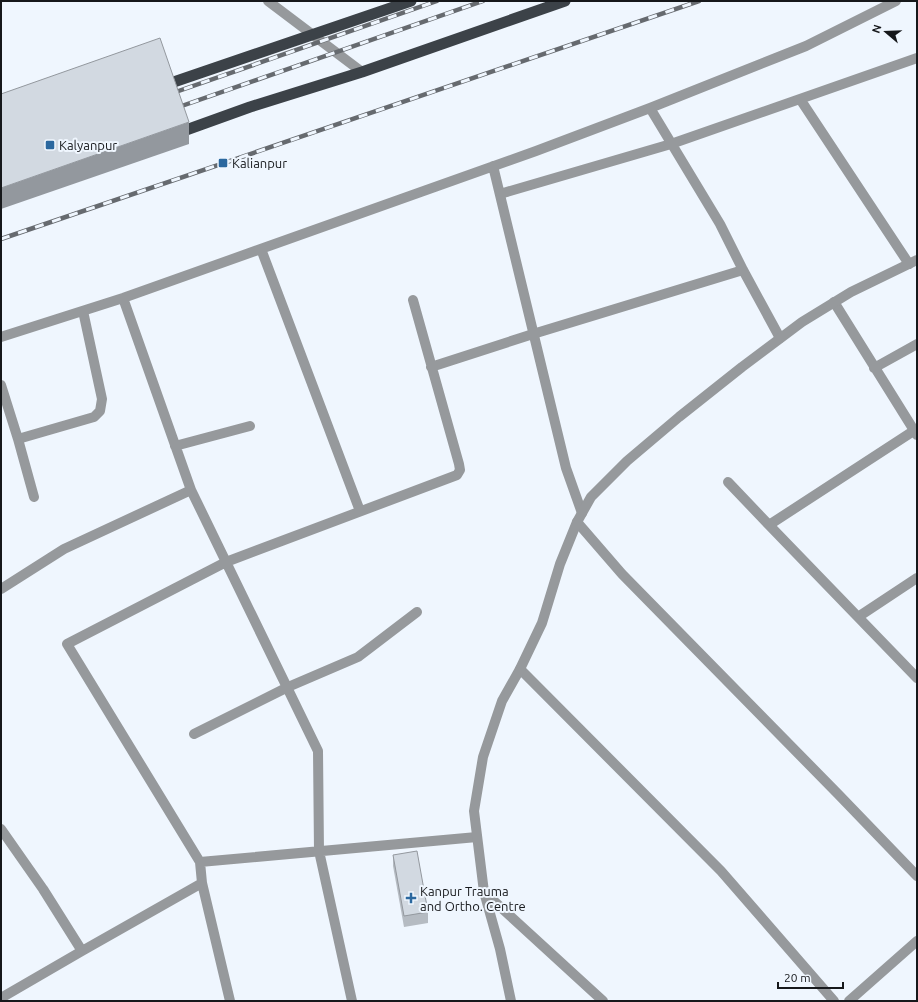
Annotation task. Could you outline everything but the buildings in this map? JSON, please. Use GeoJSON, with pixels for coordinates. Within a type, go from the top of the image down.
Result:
{"type":"FeatureCollection","features":[{"type":"Feature","properties":{"kind":"highway"},"geometry":{"type":"LineString","coordinates":[[149,91],[411,1]]}},
{"type":"Feature","properties":{"kind":"highway"},"geometry":{"type":"LineString","coordinates":[[162,139],[250,107],[362,72],[564,1]]}},
{"type":"Feature","properties":{"kind":"street"},"geometry":{"type":"LineString","coordinates":[[268,1],[362,72]]}},
{"type":"Feature","properties":{"kind":"street"},"geometry":{"type":"LineString","coordinates":[[1,337],[123,298],[262,249],[650,108],[806,46],[896,1]]}},
{"type":"Feature","properties":{"kind":"street"},"geometry":{"type":"LineString","coordinates":[[500,194],[671,144],[917,58]]}},
{"type":"Feature","properties":{"kind":"street"},"geometry":{"type":"LineString","coordinates":[[511,1001],[500,949],[484,892],[474,811],[483,757],[502,701],[520,669],[542,623],[560,564],[579,518],[591,498],[627,461],[679,417],[780,338],[802,322],[851,292],[913,262],[800,99]]}},
{"type":"Feature","properties":{"kind":"street"},"geometry":{"type":"LineString","coordinates":[[650,108],[720,224],[780,338]]}},
{"type":"Feature","properties":{"kind":"street"},"geometry":{"type":"LineString","coordinates":[[493,166],[579,518],[622,574],[917,876]]}},
{"type":"Feature","properties":{"kind":"street"},"geometry":{"type":"LineString","coordinates":[[262,249],[360,511]]}},
{"type":"Feature","properties":{"kind":"street"},"geometry":{"type":"LineString","coordinates":[[431,367],[533,334],[743,270]]}},
{"type":"Feature","properties":{"kind":"street"},"geometry":{"type":"LineString","coordinates":[[123,298],[191,490],[318,751],[318,851],[352,1001]]}},
{"type":"Feature","properties":{"kind":"street"},"geometry":{"type":"LineString","coordinates":[[230,1001],[202,883],[200,862],[67,644],[226,562],[360,511],[454,478],[459,473],[459,464],[413,300]]}},
{"type":"Feature","properties":{"kind":"street"},"geometry":{"type":"LineString","coordinates":[[769,525],[916,432],[874,368],[834,302]]}},
{"type":"Feature","properties":{"kind":"street"},"geometry":{"type":"LineString","coordinates":[[18,438],[94,417],[100,411],[102,399],[83,311]]}},
{"type":"Feature","properties":{"kind":"street"},"geometry":{"type":"LineString","coordinates":[[874,368],[917,344]]}},
{"type":"Feature","properties":{"kind":"street"},"geometry":{"type":"LineString","coordinates":[[1,385],[34,496]]}},
{"type":"Feature","properties":{"kind":"street"},"geometry":{"type":"LineString","coordinates":[[175,446],[250,426]]}},
{"type":"Feature","properties":{"kind":"street"},"geometry":{"type":"LineString","coordinates":[[728,482],[917,678]]}},
{"type":"Feature","properties":{"kind":"street"},"geometry":{"type":"LineString","coordinates":[[1,589],[64,549],[191,490]]}},
{"type":"Feature","properties":{"kind":"street"},"geometry":{"type":"LineString","coordinates":[[858,617],[917,578]]}},
{"type":"Feature","properties":{"kind":"street"},"geometry":{"type":"LineString","coordinates":[[194,734],[288,687],[358,657],[417,612]]}},
{"type":"Feature","properties":{"kind":"street"},"geometry":{"type":"LineString","coordinates":[[520,669],[721,871],[834,1001]]}},
{"type":"Feature","properties":{"kind":"street"},"geometry":{"type":"LineString","coordinates":[[1,829],[43,889],[82,950]]}},
{"type":"Feature","properties":{"kind":"street"},"geometry":{"type":"LineString","coordinates":[[200,862],[477,837]]}},
{"type":"Feature","properties":{"kind":"street"},"geometry":{"type":"LineString","coordinates":[[1,998],[82,950],[202,883]]}},
{"type":"Feature","properties":{"kind":"street"},"geometry":{"type":"LineString","coordinates":[[484,892],[603,1001]]}},
{"type":"Feature","properties":{"kind":"street"},"geometry":{"type":"LineString","coordinates":[[849,1001],[917,941]]}},
{"type":"Feature","properties":{"kind":"railway"},"geometry":{"type":"LineString","coordinates":[[167,95],[437,1]]}},
{"type":"Feature","properties":{"kind":"railway"},"geometry":{"type":"LineString","coordinates":[[173,109],[483,1]]}},
{"type":"Feature","properties":{"kind":"railway"},"geometry":{"type":"LineString","coordinates":[[1,239],[699,1]]}},
{"type":"Feature","properties":{"kind":"place","name":"Kalyanpur"},"geometry":{"type":"Point","coordinates":[50,145]}},
{"type":"Feature","properties":{"kind":"place","name":"Kalianpur"},"geometry":{"type":"Point","coordinates":[223,163]}},
{"type":"Feature","properties":{"kind":"place","name":"Kanpur Trauma and Ortho. Centre"},"geometry":{"type":"Point","coordinates":[411,898]}}]}
